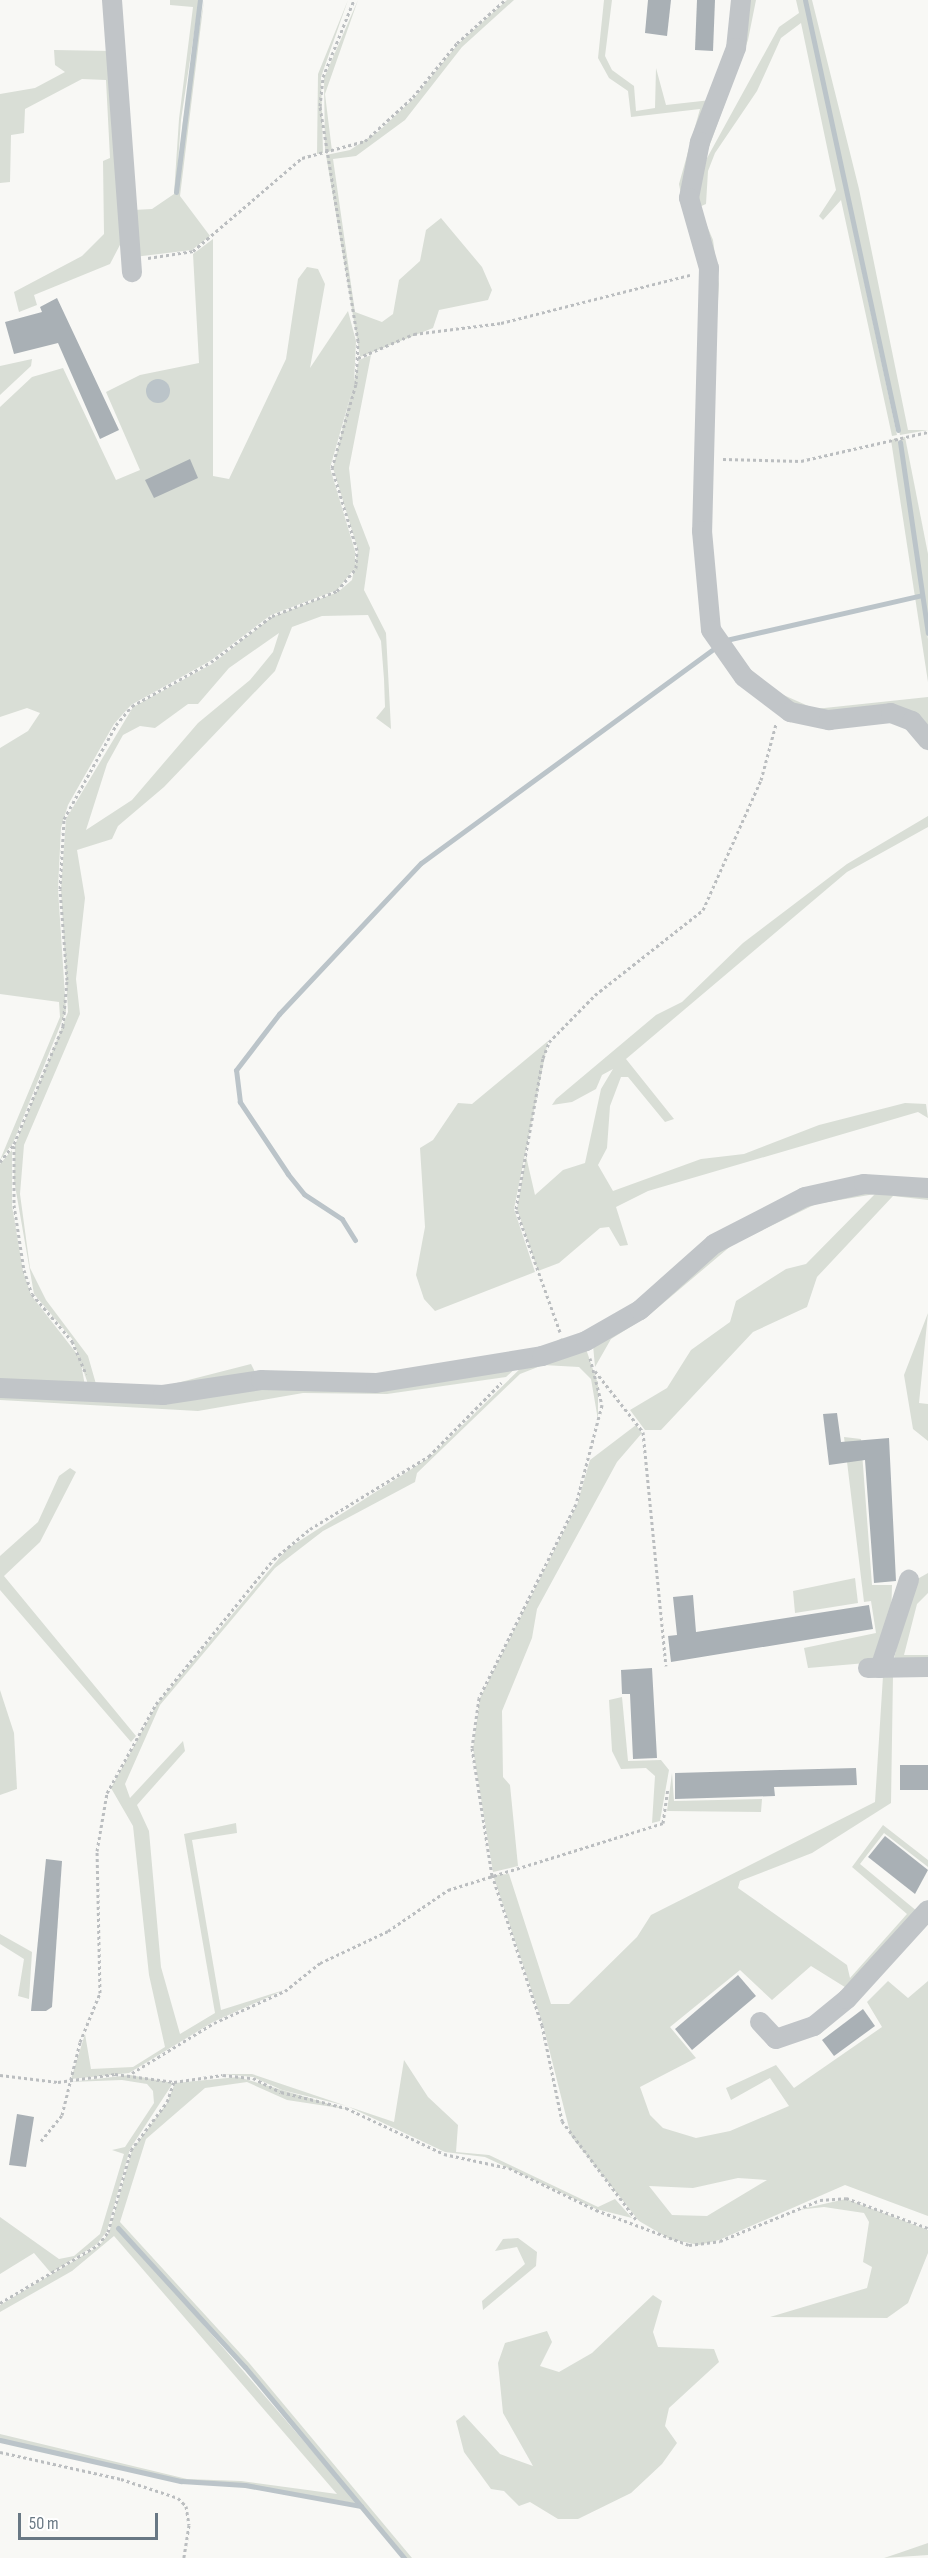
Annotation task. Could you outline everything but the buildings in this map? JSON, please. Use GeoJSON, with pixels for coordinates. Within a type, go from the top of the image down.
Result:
{"type":"FeatureCollection","features":[{"type":"Feature","properties":{"kind":"street"},"geometry":{"type":"LineString","coordinates":[[112,0],[131,266]]}},
{"type":"Feature","properties":{"kind":"street"},"geometry":{"type":"LineString","coordinates":[[741,0],[736,48],[700,142],[689,187],[709,268],[703,573],[711,630],[744,677],[778,706],[816,719],[891,713],[912,721],[928,740]]}},
{"type":"Feature","properties":{"kind":"street"},"geometry":{"type":"LineString","coordinates":[[0,1388],[163,1395],[261,1380],[376,1383],[527,1359],[579,1344],[653,1301],[714,1244],[784,1206],[846,1186],[896,1183],[928,1188]]}},
{"type":"Feature","properties":{"kind":"street"},"geometry":{"type":"LineString","coordinates":[[909,1580],[873,1668],[928,1667]]}},
{"type":"Feature","properties":{"kind":"street"},"geometry":{"type":"LineString","coordinates":[[760,2022],[776,2039],[814,2026],[847,1999],[928,1910]]}},
{"type":"Feature","properties":{"kind":"path"},"geometry":{"type":"LineString","coordinates":[[0,1162],[14,1144],[67,1012],[60,871],[69,805],[132,706],[211,662],[272,616],[337,591],[350,579],[357,550],[332,468],[358,358],[324,154],[323,77],[354,0]]}},
{"type":"Feature","properties":{"kind":"path"},"geometry":{"type":"LineString","coordinates":[[131,266],[193,251],[285,170],[302,158],[349,148],[378,130],[413,97],[457,43],[505,0]]}},
{"type":"Feature","properties":{"kind":"path"},"geometry":{"type":"LineString","coordinates":[[358,358],[414,333],[444,327],[474,329],[557,311],[709,268]]}},
{"type":"Feature","properties":{"kind":"path"},"geometry":{"type":"LineString","coordinates":[[705,458],[801,461],[928,432]]}},
{"type":"Feature","properties":{"kind":"path"},"geometry":{"type":"LineString","coordinates":[[666,1666],[643,1432],[594,1370],[579,1344],[559,1330],[516,1209],[543,1058],[549,1042],[595,995],[703,910],[761,780],[778,706]]}},
{"type":"Feature","properties":{"kind":"path"},"geometry":{"type":"LineString","coordinates":[[14,1144],[14,1205],[24,1270],[32,1294],[81,1357],[87,1391]]}},
{"type":"Feature","properties":{"kind":"path"},"geometry":{"type":"LineString","coordinates":[[41,2141],[62,2115],[68,2080],[100,1993],[98,1851],[107,1793],[156,1704],[274,1559],[310,1529],[429,1456],[527,1359]]}},
{"type":"Feature","properties":{"kind":"path"},"geometry":{"type":"LineString","coordinates":[[594,1370],[602,1405],[576,1504],[492,1669],[474,1721],[478,1798],[492,1875],[542,2025],[562,2121],[638,2222]]}},
{"type":"Feature","properties":{"kind":"path"},"geometry":{"type":"LineString","coordinates":[[130,2074],[214,2023],[285,1991],[320,1963],[388,1931],[448,1890],[663,1823],[668,1788]]}},
{"type":"Feature","properties":{"kind":"path"},"geometry":{"type":"LineString","coordinates":[[0,2074],[68,2080],[130,2074],[174,2082],[223,2075],[253,2078],[394,2126],[444,2154],[496,2163],[596,2210],[638,2222],[670,2240],[699,2246],[820,2200],[846,2198],[928,2228]]}},
{"type":"Feature","properties":{"kind":"path"},"geometry":{"type":"LineString","coordinates":[[0,2303],[98,2245],[108,2232],[131,2150],[166,2102],[174,2082]]}},
{"type":"Feature","properties":{"kind":"path"},"geometry":{"type":"LineString","coordinates":[[0,2452],[121,2478],[178,2498],[186,2506],[184,2558]]}},
{"type":"Feature","properties":{"kind":"shaded area"},"geometry":{"type":"Polygon","coordinates":[[[170,0],[199,0],[181,120],[176,192],[183,121],[204,0],[180,196],[210,236],[192,250],[134,257],[133,210],[152,209],[174,194],[179,119],[193,7],[170,5],[170,0]]]}},
{"type":"Feature","properties":{"kind":"shaded area"},"geometry":{"type":"Polygon","coordinates":[[[348,0],[321,77],[323,153],[317,154],[318,74],[348,0]]]}},
{"type":"Feature","properties":{"kind":"shaded area"},"geometry":{"type":"Polygon","coordinates":[[[358,0],[325,94],[332,151],[325,152],[324,78],[358,0]]]}},
{"type":"Feature","properties":{"kind":"shaded area"},"geometry":{"type":"Polygon","coordinates":[[[507,0],[514,0],[462,47],[405,120],[356,156],[333,159],[355,312],[382,322],[393,314],[399,280],[420,261],[426,230],[441,218],[482,267],[492,290],[488,300],[439,310],[433,328],[360,357],[326,155],[350,150],[379,131],[414,98],[458,44],[507,0]]]}},
{"type":"Feature","properties":{"kind":"shaded area"},"geometry":{"type":"Polygon","coordinates":[[[604,0],[612,0],[605,56],[612,70],[634,86],[636,111],[655,108],[656,68],[666,105],[711,100],[686,221],[679,184],[700,109],[631,117],[628,91],[609,78],[598,58],[604,0]]]}},
{"type":"Feature","properties":{"kind":"shaded area"},"geometry":{"type":"Polygon","coordinates":[[[746,0],[756,0],[748,40],[701,169],[779,27],[799,13],[796,0],[804,0],[897,435],[892,436],[841,200],[823,220],[819,216],[836,190],[801,23],[781,38],[757,91],[715,153],[708,171],[706,204],[699,207],[713,240],[719,284],[709,457],[714,272],[693,194],[703,142],[737,56],[746,0]]]}},
{"type":"Feature","properties":{"kind":"shaded area"},"geometry":{"type":"Polygon","coordinates":[[[807,0],[812,0],[859,189],[908,430],[928,430],[900,435],[807,0]]]}},
{"type":"Feature","properties":{"kind":"shaded area"},"geometry":{"type":"Polygon","coordinates":[[[54,50],[112,51],[122,241],[110,264],[34,295],[37,305],[19,312],[14,292],[82,256],[104,234],[103,161],[110,158],[106,80],[82,79],[25,109],[24,133],[11,135],[10,182],[0,183],[0,94],[35,88],[65,72],[55,65],[54,50]]]}},
{"type":"Feature","properties":{"kind":"shaded area"},"geometry":{"type":"Polygon","coordinates":[[[213,239],[213,476],[229,479],[286,359],[298,279],[307,267],[318,269],[325,284],[310,368],[348,311],[356,341],[354,384],[330,468],[355,551],[355,568],[337,590],[271,615],[210,661],[131,705],[114,724],[68,805],[61,828],[58,889],[66,1011],[13,1143],[0,1160],[60,1017],[59,1002],[0,994],[0,748],[28,731],[40,713],[27,708],[0,717],[0,407],[32,377],[63,368],[116,480],[140,470],[106,392],[140,375],[199,363],[193,254],[213,239]]]}},
{"type":"Feature","properties":{"kind":"shaded area"},"geometry":{"type":"Polygon","coordinates":[[[371,355],[349,468],[353,504],[370,548],[364,590],[386,633],[391,729],[376,718],[385,707],[384,679],[381,641],[368,615],[322,616],[292,627],[275,671],[164,787],[118,826],[112,839],[77,850],[85,898],[76,979],[80,1014],[24,1145],[20,1194],[30,1268],[46,1300],[88,1356],[96,1384],[161,1387],[251,1364],[255,1372],[378,1375],[546,1348],[562,1338],[567,1344],[544,1351],[378,1378],[261,1376],[169,1391],[89,1387],[73,1340],[34,1294],[14,1180],[15,1145],[68,1012],[61,889],[66,819],[133,707],[212,664],[272,617],[338,592],[352,580],[358,550],[333,468],[359,360],[371,355]],[[279,633],[229,668],[198,704],[188,704],[155,728],[140,726],[123,735],[107,764],[86,830],[132,800],[198,723],[250,680],[273,652],[279,633]]]}},
{"type":"Feature","properties":{"kind":"shaded area"},"geometry":{"type":"Polygon","coordinates":[[[32,359],[31,366],[0,395],[0,366],[32,359]]]}},
{"type":"Feature","properties":{"kind":"shaded area"},"geometry":{"type":"Polygon","coordinates":[[[158,379],[167,382],[170,391],[167,400],[158,403],[149,400],[146,391],[149,382],[158,379]]]}},
{"type":"Feature","properties":{"kind":"shaded area"},"geometry":{"type":"Polygon","coordinates":[[[905,437],[928,554],[928,626],[900,438],[905,437]]]}},
{"type":"Feature","properties":{"kind":"shaded area"},"geometry":{"type":"Polygon","coordinates":[[[898,438],[928,639],[928,682],[891,440],[898,438]]]}},
{"type":"Feature","properties":{"kind":"shaded area"},"geometry":{"type":"Polygon","coordinates":[[[709,460],[711,587],[721,629],[736,656],[770,689],[815,709],[928,697],[928,727],[897,708],[809,713],[774,697],[740,667],[716,632],[709,606],[709,460]]]}},
{"type":"Feature","properties":{"kind":"shaded area"},"geometry":{"type":"Polygon","coordinates":[[[928,816],[928,827],[847,872],[626,1059],[674,1119],[665,1122],[628,1077],[621,1077],[610,1106],[607,1148],[598,1165],[613,1191],[701,1159],[744,1154],[819,1125],[905,1103],[926,1104],[928,1118],[918,1112],[648,1191],[616,1207],[628,1245],[620,1246],[609,1227],[600,1228],[559,1263],[538,1271],[517,1209],[526,1156],[535,1195],[563,1170],[585,1163],[601,1089],[613,1069],[602,1075],[596,1089],[572,1102],[552,1105],[556,1099],[656,1015],[682,1002],[743,943],[847,864],[928,816]]]}},
{"type":"Feature","properties":{"kind":"shaded area"},"geometry":{"type":"Polygon","coordinates":[[[548,1041],[514,1209],[535,1272],[435,1311],[424,1299],[416,1275],[425,1227],[420,1148],[433,1140],[458,1103],[472,1104],[548,1041]]]}},
{"type":"Feature","properties":{"kind":"shaded area"},"geometry":{"type":"Polygon","coordinates":[[[12,1150],[12,1206],[23,1271],[31,1295],[80,1358],[85,1386],[0,1383],[0,1164],[12,1150]]]}},
{"type":"Feature","properties":{"kind":"shaded area"},"geometry":{"type":"Polygon","coordinates":[[[835,1192],[928,1193],[928,1200],[893,1196],[817,1277],[807,1307],[753,1332],[661,1430],[645,1430],[630,1410],[667,1388],[691,1350],[730,1322],[736,1301],[786,1269],[806,1264],[875,1194],[816,1204],[732,1245],[648,1316],[611,1339],[595,1367],[593,1345],[700,1260],[835,1192]]]}},
{"type":"Feature","properties":{"kind":"shaded area"},"geometry":{"type":"Polygon","coordinates":[[[928,1313],[919,1403],[928,1404],[928,1441],[913,1429],[904,1375],[928,1313]]]}},
{"type":"Feature","properties":{"kind":"shaded area"},"geometry":{"type":"Polygon","coordinates":[[[585,1346],[598,1384],[598,1420],[591,1379],[579,1367],[543,1365],[520,1374],[417,1473],[415,1482],[323,1531],[275,1568],[160,1705],[125,1784],[130,1798],[183,1741],[185,1751],[137,1805],[149,1831],[161,1967],[180,2034],[215,2013],[184,1834],[236,1823],[237,1833],[192,1840],[221,2010],[284,1990],[213,2022],[129,2073],[71,2079],[85,2034],[91,2069],[133,2067],[165,2047],[149,1975],[133,1826],[111,1788],[157,1704],[287,1549],[430,1457],[527,1362],[585,1346]]]}},
{"type":"Feature","properties":{"kind":"shaded area"},"geometry":{"type":"Polygon","coordinates":[[[521,1363],[506,1377],[387,1394],[303,1393],[198,1411],[0,1400],[0,1391],[104,1396],[521,1363]]]}},
{"type":"Feature","properties":{"kind":"shaded area"},"geometry":{"type":"Polygon","coordinates":[[[636,1425],[642,1433],[617,1462],[537,1609],[532,1638],[502,1711],[503,1777],[510,1785],[518,1866],[493,1872],[473,1749],[480,1698],[577,1505],[590,1460],[636,1425]]]}},
{"type":"Feature","properties":{"kind":"shaded area"},"geometry":{"type":"Polygon","coordinates":[[[844,1437],[861,1439],[872,1585],[892,1585],[891,1622],[878,1662],[808,1668],[804,1648],[876,1633],[871,1601],[864,1602],[844,1437]]]}},
{"type":"Feature","properties":{"kind":"shaded area"},"geometry":{"type":"Polygon","coordinates":[[[70,1468],[76,1472],[40,1542],[4,1576],[136,1736],[131,1742],[0,1590],[0,1556],[38,1522],[59,1476],[70,1468]]]}},
{"type":"Feature","properties":{"kind":"shaded area"},"geometry":{"type":"Polygon","coordinates":[[[928,1573],[928,1593],[917,1604],[904,1655],[928,1655],[928,1660],[894,1659],[912,1582],[928,1573]]]}},
{"type":"Feature","properties":{"kind":"shaded area"},"geometry":{"type":"Polygon","coordinates":[[[855,1578],[858,1603],[795,1613],[793,1591],[855,1578]]]}},
{"type":"Feature","properties":{"kind":"shaded area"},"geometry":{"type":"Polygon","coordinates":[[[893,1675],[891,1803],[812,1853],[740,1881],[738,1888],[847,1965],[850,1978],[907,1914],[852,1867],[883,1825],[928,1860],[928,1867],[884,1833],[860,1864],[918,1912],[848,1989],[811,1966],[772,2000],[740,1970],[670,2027],[696,2058],[640,2087],[650,2115],[663,2128],[696,2138],[730,2131],[789,2106],[770,2078],[731,2100],[726,2088],[776,2065],[794,2088],[882,2027],[867,2002],[888,1981],[908,1998],[928,1981],[928,2216],[845,2185],[719,2240],[699,2245],[670,2239],[639,2221],[571,2136],[543,2025],[493,1875],[509,1874],[551,2004],[569,2004],[637,1937],[651,1915],[875,1802],[883,1676],[893,1675]],[[738,2178],[693,2188],[649,2186],[672,2215],[707,2216],[767,2180],[738,2178]]]}},
{"type":"Feature","properties":{"kind":"shaded area"},"geometry":{"type":"Polygon","coordinates":[[[0,1690],[14,1733],[17,1789],[0,1795],[0,1690]]]}},
{"type":"Feature","properties":{"kind":"shaded area"},"geometry":{"type":"Polygon","coordinates":[[[622,1697],[628,1761],[661,1760],[669,1770],[660,1821],[652,1823],[655,1776],[646,1768],[621,1769],[612,1751],[609,1700],[622,1697]]]}},
{"type":"Feature","properties":{"kind":"shaded area"},"geometry":{"type":"Polygon","coordinates":[[[672,1773],[674,1801],[762,1799],[761,1812],[667,1811],[672,1773]]]}},
{"type":"Feature","properties":{"kind":"shaded area"},"geometry":{"type":"Polygon","coordinates":[[[0,1934],[32,1952],[29,1999],[18,1996],[24,1959],[0,1944],[0,1934]]]}},
{"type":"Feature","properties":{"kind":"shaded area"},"geometry":{"type":"Polygon","coordinates":[[[404,2060],[428,2097],[458,2125],[456,2152],[489,2155],[598,2207],[615,2199],[632,2218],[596,2209],[485,2157],[445,2152],[348,2106],[394,2122],[404,2060]]]}},
{"type":"Feature","properties":{"kind":"shaded area"},"geometry":{"type":"Polygon","coordinates":[[[223,2074],[252,2074],[346,2106],[282,2090],[253,2077],[223,2074]]]}},
{"type":"Feature","properties":{"kind":"shaded area"},"geometry":{"type":"Polygon","coordinates":[[[130,2075],[173,2083],[130,2149],[107,2231],[97,2244],[51,2273],[34,2253],[0,2274],[0,2217],[59,2259],[74,2256],[100,2234],[124,2154],[112,2150],[125,2147],[154,2103],[153,2091],[147,2084],[122,2080],[70,2082],[130,2075]]]}},
{"type":"Feature","properties":{"kind":"shaded area"},"geometry":{"type":"Polygon","coordinates":[[[238,2077],[346,2109],[287,2100],[247,2082],[205,2088],[146,2139],[120,2222],[250,2364],[412,2558],[406,2558],[246,2366],[119,2227],[358,2504],[245,2484],[181,2480],[0,2439],[0,2434],[187,2479],[241,2481],[337,2494],[114,2236],[72,2271],[0,2312],[0,2305],[99,2246],[109,2233],[132,2150],[167,2103],[175,2083],[238,2077]]]}},
{"type":"Feature","properties":{"kind":"shaded area"},"geometry":{"type":"Polygon","coordinates":[[[846,2199],[928,2230],[928,2253],[908,2303],[887,2318],[770,2317],[867,2288],[872,2267],[863,2262],[869,2222],[864,2213],[824,2207],[797,2210],[846,2199]]]}},
{"type":"Feature","properties":{"kind":"shaded area"},"geometry":{"type":"Polygon","coordinates":[[[518,2238],[537,2252],[536,2266],[483,2310],[482,2301],[525,2264],[517,2247],[495,2251],[503,2239],[518,2238]]]}},
{"type":"Feature","properties":{"kind":"shaded area"},"geometry":{"type":"Polygon","coordinates":[[[653,2295],[662,2301],[653,2332],[658,2347],[714,2349],[719,2362],[669,2408],[665,2426],[677,2443],[662,2464],[631,2493],[578,2519],[558,2519],[530,2502],[519,2506],[504,2491],[491,2489],[464,2452],[456,2421],[464,2415],[500,2454],[533,2466],[503,2413],[498,2363],[505,2343],[547,2331],[552,2342],[540,2366],[559,2372],[592,2353],[653,2295]]]}},
{"type":"Feature","properties":{"kind":"shaded area"},"geometry":{"type":"Polygon","coordinates":[[[928,2543],[928,2555],[884,2558],[899,2553],[928,2543]]]}},
{"type":"Feature","properties":{"kind":"waterway"},"geometry":{"type":"LineString","coordinates":[[176,192],[200,0]]}},
{"type":"Feature","properties":{"kind":"waterway"},"geometry":{"type":"LineString","coordinates":[[805,0],[898,430]]}},
{"type":"Feature","properties":{"kind":"waterway"},"geometry":{"type":"LineString","coordinates":[[900,442],[928,633]]}},
{"type":"Feature","properties":{"kind":"waterway"},"geometry":{"type":"LineString","coordinates":[[726,640],[922,595]]}},
{"type":"Feature","properties":{"kind":"waterway"},"geometry":{"type":"LineString","coordinates":[[355,1240],[342,1219],[304,1194],[288,1174],[240,1102],[236,1070],[279,1014],[421,863],[712,650]]}},
{"type":"Feature","properties":{"kind":"waterway"},"geometry":{"type":"LineString","coordinates":[[118,2228],[245,2367],[404,2558]]}},
{"type":"Feature","properties":{"kind":"waterway"},"geometry":{"type":"LineString","coordinates":[[0,2440],[181,2481],[245,2485],[361,2506]]}}]}
